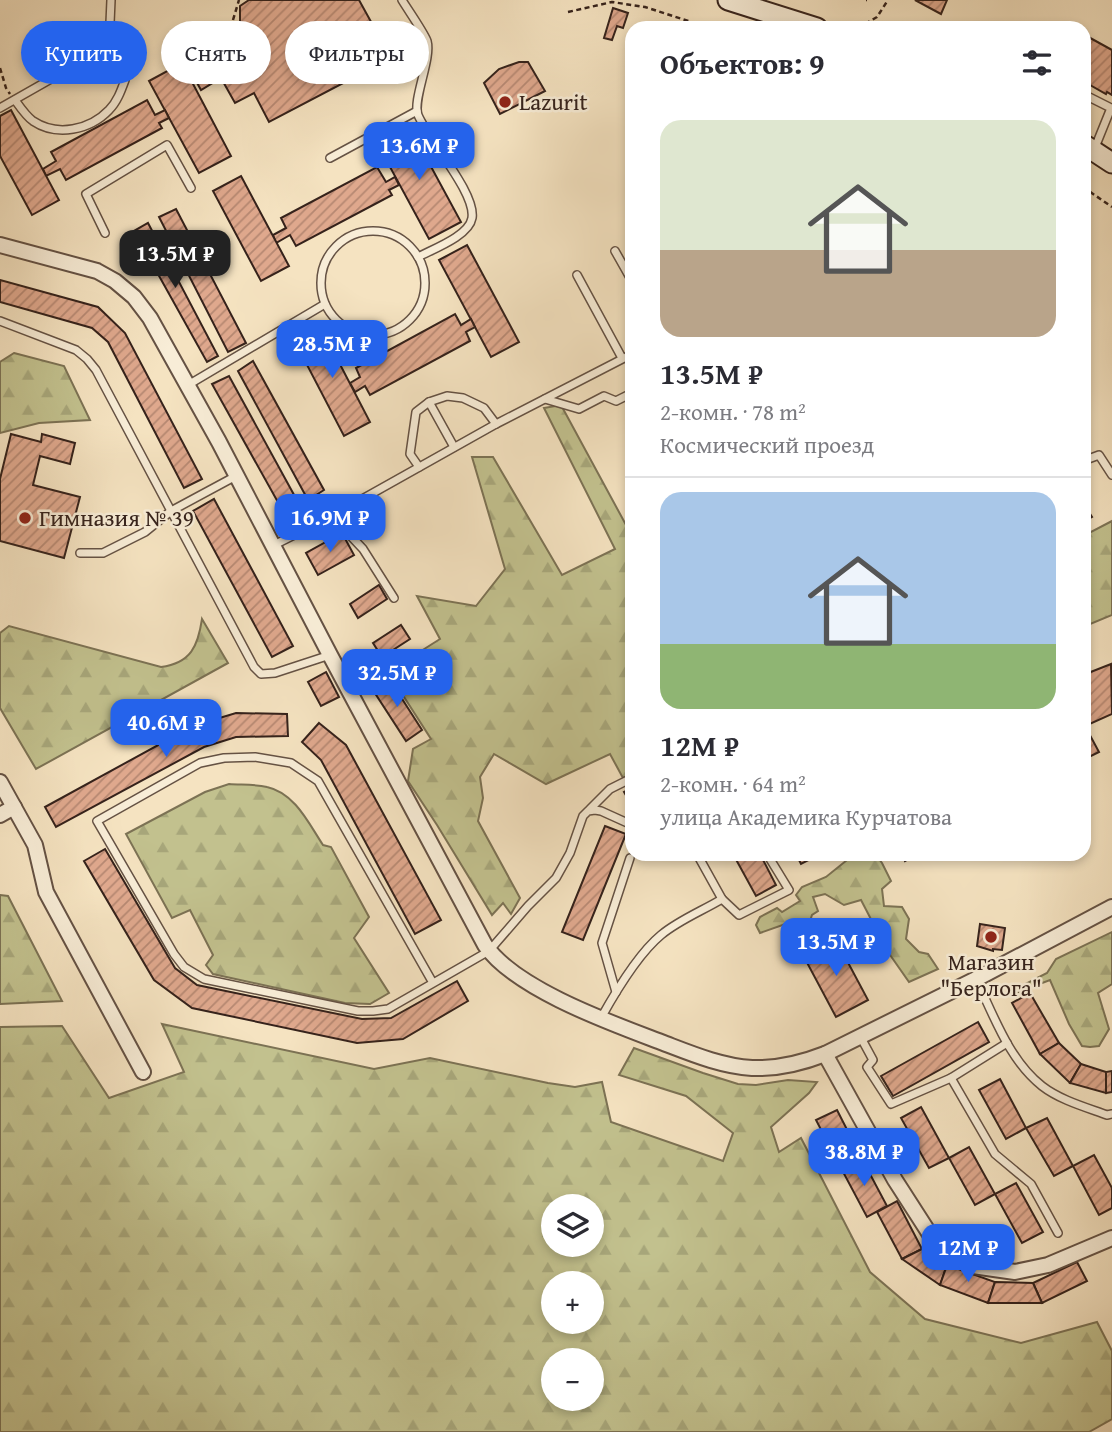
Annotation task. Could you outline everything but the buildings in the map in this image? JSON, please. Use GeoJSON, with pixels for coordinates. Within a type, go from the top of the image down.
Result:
{"type":"FeatureCollection","features":[{"type":"Feature","properties":{"kind":"main road"},"geometry":{"type":"LineString","coordinates":[[728,0],[795,21]]}},
{"type":"Feature","properties":{"kind":"main road"},"geometry":{"type":"LineString","coordinates":[[1091,148],[1112,163]]}},
{"type":"Feature","properties":{"kind":"street"},"geometry":{"type":"LineString","coordinates":[[0,245],[97,271],[122,286],[150,318],[274,545],[489,951],[532,984],[601,1018],[698,1055],[734,1066],[776,1067],[800,1063],[825,1054],[1112,907]]}},
{"type":"Feature","properties":{"kind":"street"},"geometry":{"type":"LineString","coordinates":[[0,782],[35,845],[46,892],[142,1072]]}},
{"type":"Feature","properties":{"kind":"street"},"geometry":{"type":"LineString","coordinates":[[0,815],[14,807]]}},
{"type":"Feature","properties":{"kind":"street"},"geometry":{"type":"LineString","coordinates":[[825,1054],[895,1180],[940,1250],[973,1266],[1015,1272],[1048,1265],[1112,1238]]}},
{"type":"Feature","properties":{"kind":"lane"},"geometry":{"type":"LineString","coordinates":[[110,21],[111,0]]}},
{"type":"Feature","properties":{"kind":"lane"},"geometry":{"type":"LineString","coordinates":[[402,0],[427,43],[416,111],[466,194],[473,215],[470,226],[463,234],[418,257]]}},
{"type":"Feature","properties":{"kind":"lane"},"geometry":{"type":"LineString","coordinates":[[0,108],[42,84]]}},
{"type":"Feature","properties":{"kind":"lane"},"geometry":{"type":"LineString","coordinates":[[15,100],[30,119],[42,126],[59,131],[80,128],[96,121],[110,109],[124,84]]}},
{"type":"Feature","properties":{"kind":"lane"},"geometry":{"type":"LineString","coordinates":[[1091,98],[1111,108],[1091,143]]}},
{"type":"Feature","properties":{"kind":"lane"},"geometry":{"type":"LineString","coordinates":[[330,158],[416,111]]}},
{"type":"Feature","properties":{"kind":"lane"},"geometry":{"type":"LineString","coordinates":[[105,233],[86,194],[167,145],[191,188]]}},
{"type":"Feature","properties":{"kind":"lane"},"geometry":{"type":"LineString","coordinates":[[375,231],[392,235],[407,244],[418,257],[424,273],[422,298],[410,320],[396,330],[380,335],[347,329],[334,318],[325,304],[321,287],[322,270],[330,254],[342,241],[358,233],[375,231]]}},
{"type":"Feature","properties":{"kind":"lane"},"geometry":{"type":"LineString","coordinates":[[615,251],[625,269]]}},
{"type":"Feature","properties":{"kind":"lane"},"geometry":{"type":"LineString","coordinates":[[577,275],[622,358]]}},
{"type":"Feature","properties":{"kind":"lane"},"geometry":{"type":"LineString","coordinates":[[188,385],[325,304]]}},
{"type":"Feature","properties":{"kind":"lane"},"geometry":{"type":"LineString","coordinates":[[0,321],[76,350],[96,370],[254,667],[261,674],[275,673],[330,655]]}},
{"type":"Feature","properties":{"kind":"lane"},"geometry":{"type":"LineString","coordinates":[[274,545],[625,357]]}},
{"type":"Feature","properties":{"kind":"lane"},"geometry":{"type":"LineString","coordinates":[[419,467],[410,454],[412,434],[416,412],[429,402],[447,396],[463,398],[484,408],[496,424]]}},
{"type":"Feature","properties":{"kind":"lane"},"geometry":{"type":"LineString","coordinates":[[544,398],[579,409],[604,396],[616,401],[625,396]]}},
{"type":"Feature","properties":{"kind":"lane"},"geometry":{"type":"LineString","coordinates":[[429,402],[454,447]]}},
{"type":"Feature","properties":{"kind":"lane"},"geometry":{"type":"LineString","coordinates":[[1091,458],[1099,455],[1112,475]]}},
{"type":"Feature","properties":{"kind":"lane"},"geometry":{"type":"LineString","coordinates":[[80,553],[103,553],[145,532],[171,511],[236,476]]}},
{"type":"Feature","properties":{"kind":"lane"},"geometry":{"type":"LineString","coordinates":[[332,516],[363,549],[394,598]]}},
{"type":"Feature","properties":{"kind":"lane"},"geometry":{"type":"LineString","coordinates":[[433,984],[318,781],[291,763],[255,757],[224,758],[200,764],[97,821],[184,967],[204,979],[358,1011],[373,1011],[388,1009],[433,984],[489,951],[560,872],[583,816],[610,789],[625,782]]}},
{"type":"Feature","properties":{"kind":"lane"},"geometry":{"type":"LineString","coordinates":[[590,810],[598,810],[625,822]]}},
{"type":"Feature","properties":{"kind":"lane"},"geometry":{"type":"LineString","coordinates":[[616,992],[602,943],[629,861]]}},
{"type":"Feature","properties":{"kind":"lane"},"geometry":{"type":"LineString","coordinates":[[701,861],[722,899],[739,915],[789,890],[771,861]]}},
{"type":"Feature","properties":{"kind":"lane"},"geometry":{"type":"LineString","coordinates":[[601,1018],[616,992],[651,944],[669,929],[722,899]]}},
{"type":"Feature","properties":{"kind":"lane"},"geometry":{"type":"LineString","coordinates":[[976,979],[1018,1063],[1043,1087],[1070,1101],[1107,1115],[1112,1114]]}},
{"type":"Feature","properties":{"kind":"lane"},"geometry":{"type":"LineString","coordinates":[[860,1037],[873,1060],[867,1067],[891,1104],[951,1078],[1007,1043]]}},
{"type":"Feature","properties":{"kind":"lane"},"geometry":{"type":"LineString","coordinates":[[951,1078],[995,1154],[1031,1184],[1058,1233]]}},
{"type":"Feature","properties":{"kind":"path"},"geometry":{"type":"LineString","coordinates":[[233,20],[239,0]]}},
{"type":"Feature","properties":{"kind":"path"},"geometry":{"type":"LineString","coordinates":[[871,21],[877,18],[888,0]]}},
{"type":"Feature","properties":{"kind":"path"},"geometry":{"type":"LineString","coordinates":[[568,12],[612,2],[645,8],[687,21]]}},
{"type":"Feature","properties":{"kind":"path"},"geometry":{"type":"LineString","coordinates":[[0,68],[6,88],[15,100]]}},
{"type":"Feature","properties":{"kind":"path"},"geometry":{"type":"LineString","coordinates":[[1091,193],[1112,207]]}},
{"type":"Feature","properties":{"kind":"green space"},"geometry":{"type":"Polygon","coordinates":[[[14,353],[64,366],[90,420],[39,423],[0,433],[0,362],[14,353]]]}},
{"type":"Feature","properties":{"kind":"green space"},"geometry":{"type":"Polygon","coordinates":[[[561,405],[625,523],[625,777],[623,778],[610,754],[546,784],[494,754],[480,777],[483,798],[478,821],[520,898],[511,914],[503,903],[492,915],[408,781],[413,749],[431,739],[388,672],[440,639],[417,596],[476,606],[505,569],[472,457],[493,457],[562,575],[615,549],[544,408],[561,405]]]}},
{"type":"Feature","properties":{"kind":"green space"},"geometry":{"type":"Polygon","coordinates":[[[1112,521],[1112,615],[1091,624],[1091,532],[1112,521]]]}},
{"type":"Feature","properties":{"kind":"green space"},"geometry":{"type":"Polygon","coordinates":[[[202,619],[228,663],[36,769],[0,708],[0,633],[9,626],[161,667],[180,662],[191,652],[202,619]]]}},
{"type":"Feature","properties":{"kind":"green space"},"geometry":{"type":"Polygon","coordinates":[[[229,784],[262,786],[277,790],[300,810],[323,845],[331,847],[369,917],[354,938],[389,993],[370,1004],[345,1003],[213,974],[206,965],[213,955],[190,910],[172,918],[126,834],[205,792],[229,784]]]}},
{"type":"Feature","properties":{"kind":"green space"},"geometry":{"type":"Polygon","coordinates":[[[846,861],[880,861],[891,881],[882,889],[884,906],[902,907],[909,919],[906,939],[919,952],[928,954],[938,969],[909,982],[888,952],[861,900],[844,905],[825,894],[813,897],[818,911],[812,915],[810,921],[798,926],[794,921],[760,933],[756,925],[760,917],[777,908],[782,912],[800,901],[796,895],[802,887],[826,877],[846,861]]]}},
{"type":"Feature","properties":{"kind":"green space"},"geometry":{"type":"Polygon","coordinates":[[[0,895],[8,896],[62,1001],[0,1004],[0,895]]]}},
{"type":"Feature","properties":{"kind":"green space"},"geometry":{"type":"Polygon","coordinates":[[[1112,932],[1112,984],[1098,993],[1109,1029],[1099,1046],[1082,1046],[1050,980],[1002,996],[1047,973],[1056,959],[1112,932]]]}},
{"type":"Feature","properties":{"kind":"green space"},"geometry":{"type":"Polygon","coordinates":[[[162,1024],[374,1069],[430,1058],[575,1087],[602,1082],[611,1122],[723,1161],[733,1133],[686,1096],[619,1075],[634,1048],[738,1084],[756,1085],[788,1080],[817,1082],[809,1093],[771,1127],[779,1152],[801,1138],[870,1272],[925,1319],[1021,1343],[1097,1322],[1112,1351],[1112,1419],[1089,1432],[0,1432],[0,1027],[62,1026],[109,1098],[184,1072],[162,1024]]]}},
{"type":"Feature","properties":{"kind":"place","name":"Lazurit"},"geometry":{"type":"Point","coordinates":[505,102]}},
{"type":"Feature","properties":{"kind":"place","name":"Гимназия № 39"},"geometry":{"type":"Point","coordinates":[25,518]}},
{"type":"Feature","properties":{"kind":"place","name":"Магазин \"Берлога\""},"geometry":{"type":"Point","coordinates":[991,937]}}]}
